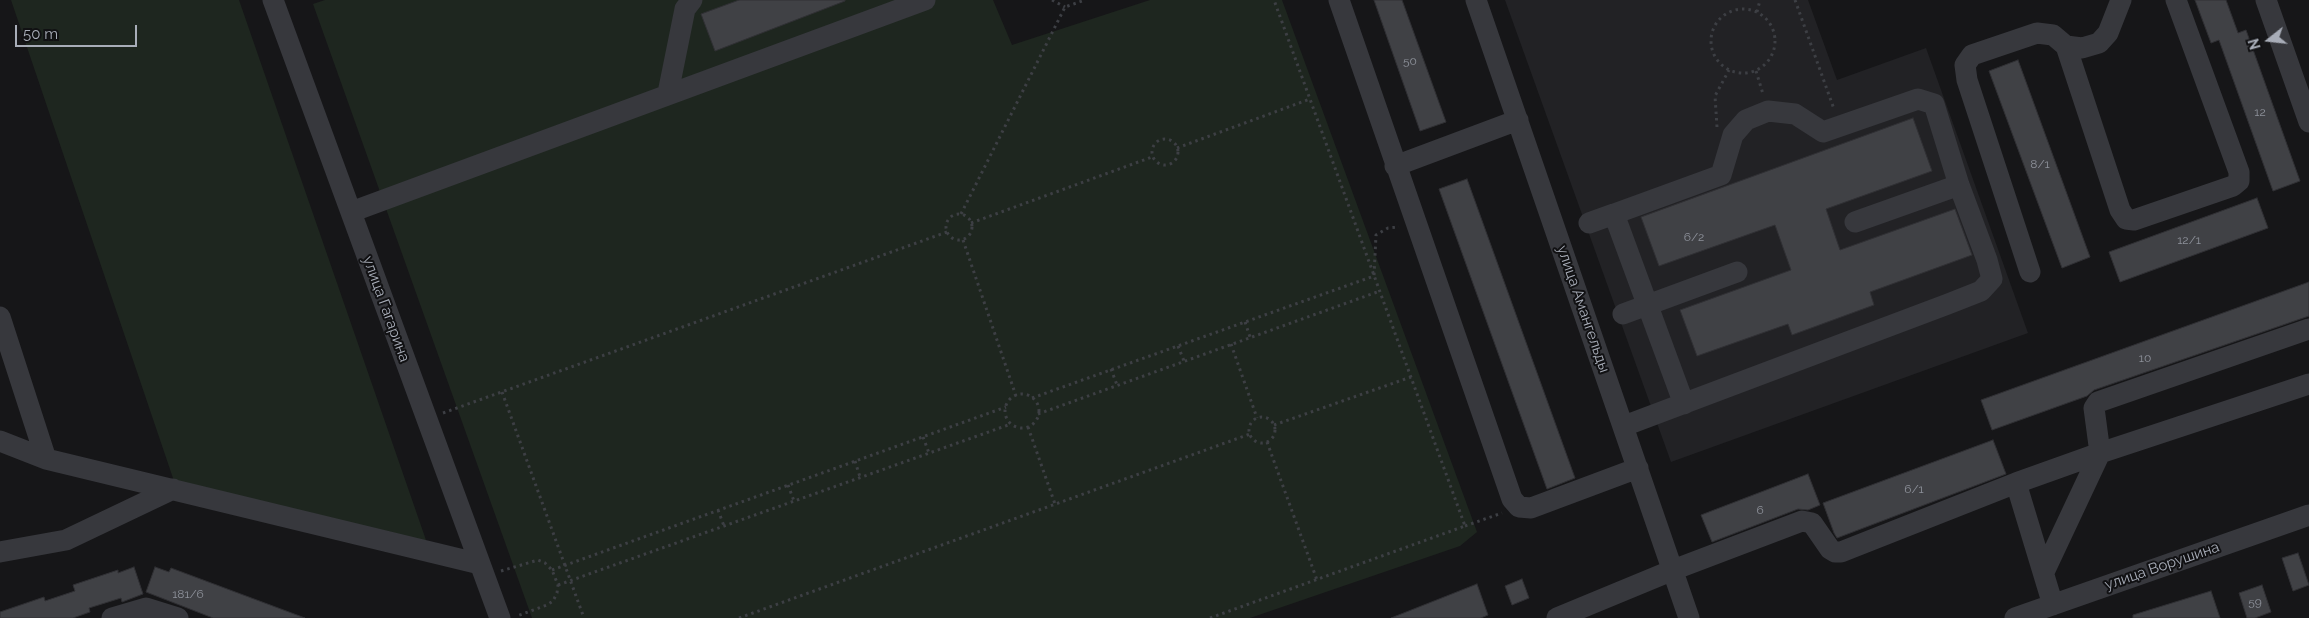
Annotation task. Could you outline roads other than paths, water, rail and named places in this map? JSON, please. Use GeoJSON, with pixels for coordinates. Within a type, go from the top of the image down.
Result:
{"type":"FeatureCollection","features":[{"type":"Feature","properties":{"kind":"street","name":"улица Гагарина"},"geometry":{"type":"LineString","coordinates":[[273,0],[500,618]]}},
{"type":"Feature","properties":{"kind":"street"},"geometry":{"type":"LineString","coordinates":[[668,93],[685,9],[692,0]]}},
{"type":"Feature","properties":{"kind":"street"},"geometry":{"type":"LineString","coordinates":[[350,212],[668,93],[925,0]]}},
{"type":"Feature","properties":{"kind":"street"},"geometry":{"type":"LineString","coordinates":[[1338,0],[1512,500],[1519,507],[1531,508],[1638,468]]}},
{"type":"Feature","properties":{"kind":"street","name":"улица Амангельды"},"geometry":{"type":"LineString","coordinates":[[1476,0],[1689,618]]}},
{"type":"Feature","properties":{"kind":"street"},"geometry":{"type":"LineString","coordinates":[[2030,272],[1967,80],[1965,64],[1972,55],[2037,33],[2052,35],[2066,46],[2082,48],[2099,43],[2108,34],[2121,0]]}},
{"type":"Feature","properties":{"kind":"street"},"geometry":{"type":"LineString","coordinates":[[2066,46],[2120,210],[2126,219],[2134,220],[2233,186],[2239,181],[2239,172],[2176,0]]}},
{"type":"Feature","properties":{"kind":"street"},"geometry":{"type":"LineString","coordinates":[[2266,0],[2309,122]]}},
{"type":"Feature","properties":{"kind":"street"},"geometry":{"type":"LineString","coordinates":[[1589,223],[1721,175],[1733,135],[1746,120],[1768,111],[1795,114],[1823,132],[1918,99],[1934,104],[1959,185],[1988,260],[1992,279],[1981,291],[1624,426]]}},
{"type":"Feature","properties":{"kind":"street"},"geometry":{"type":"LineString","coordinates":[[1395,166],[1518,120]]}},
{"type":"Feature","properties":{"kind":"street"},"geometry":{"type":"LineString","coordinates":[[1855,222],[1959,185]]}},
{"type":"Feature","properties":{"kind":"street"},"geometry":{"type":"LineString","coordinates":[[1614,214],[1684,404]]}},
{"type":"Feature","properties":{"kind":"street"},"geometry":{"type":"LineString","coordinates":[[1623,314],[1738,272]]}},
{"type":"Feature","properties":{"kind":"street"},"geometry":{"type":"LineString","coordinates":[[0,318],[46,458]]}},
{"type":"Feature","properties":{"kind":"street"},"geometry":{"type":"LineString","coordinates":[[2044,572],[2100,454],[2094,408],[2098,402],[2309,329]]}},
{"type":"Feature","properties":{"kind":"street"},"geometry":{"type":"LineString","coordinates":[[1556,618],[1673,570],[1802,521],[1812,523],[1830,549],[1835,552],[1841,552],[2016,483],[2309,384]]}},
{"type":"Feature","properties":{"kind":"street"},"geometry":{"type":"LineString","coordinates":[[0,441],[46,458],[173,489],[482,570]]}},
{"type":"Feature","properties":{"kind":"street"},"geometry":{"type":"LineString","coordinates":[[2016,483],[2053,604]]}},
{"type":"Feature","properties":{"kind":"street"},"geometry":{"type":"LineString","coordinates":[[0,552],[66,540],[173,489]]}},
{"type":"Feature","properties":{"kind":"street","name":"улица Ворушина"},"geometry":{"type":"LineString","coordinates":[[2015,618],[2309,515]]}},
{"type":"Feature","properties":{"kind":"street"},"geometry":{"type":"LineString","coordinates":[[112,618],[146,608],[178,618]]}}]}
